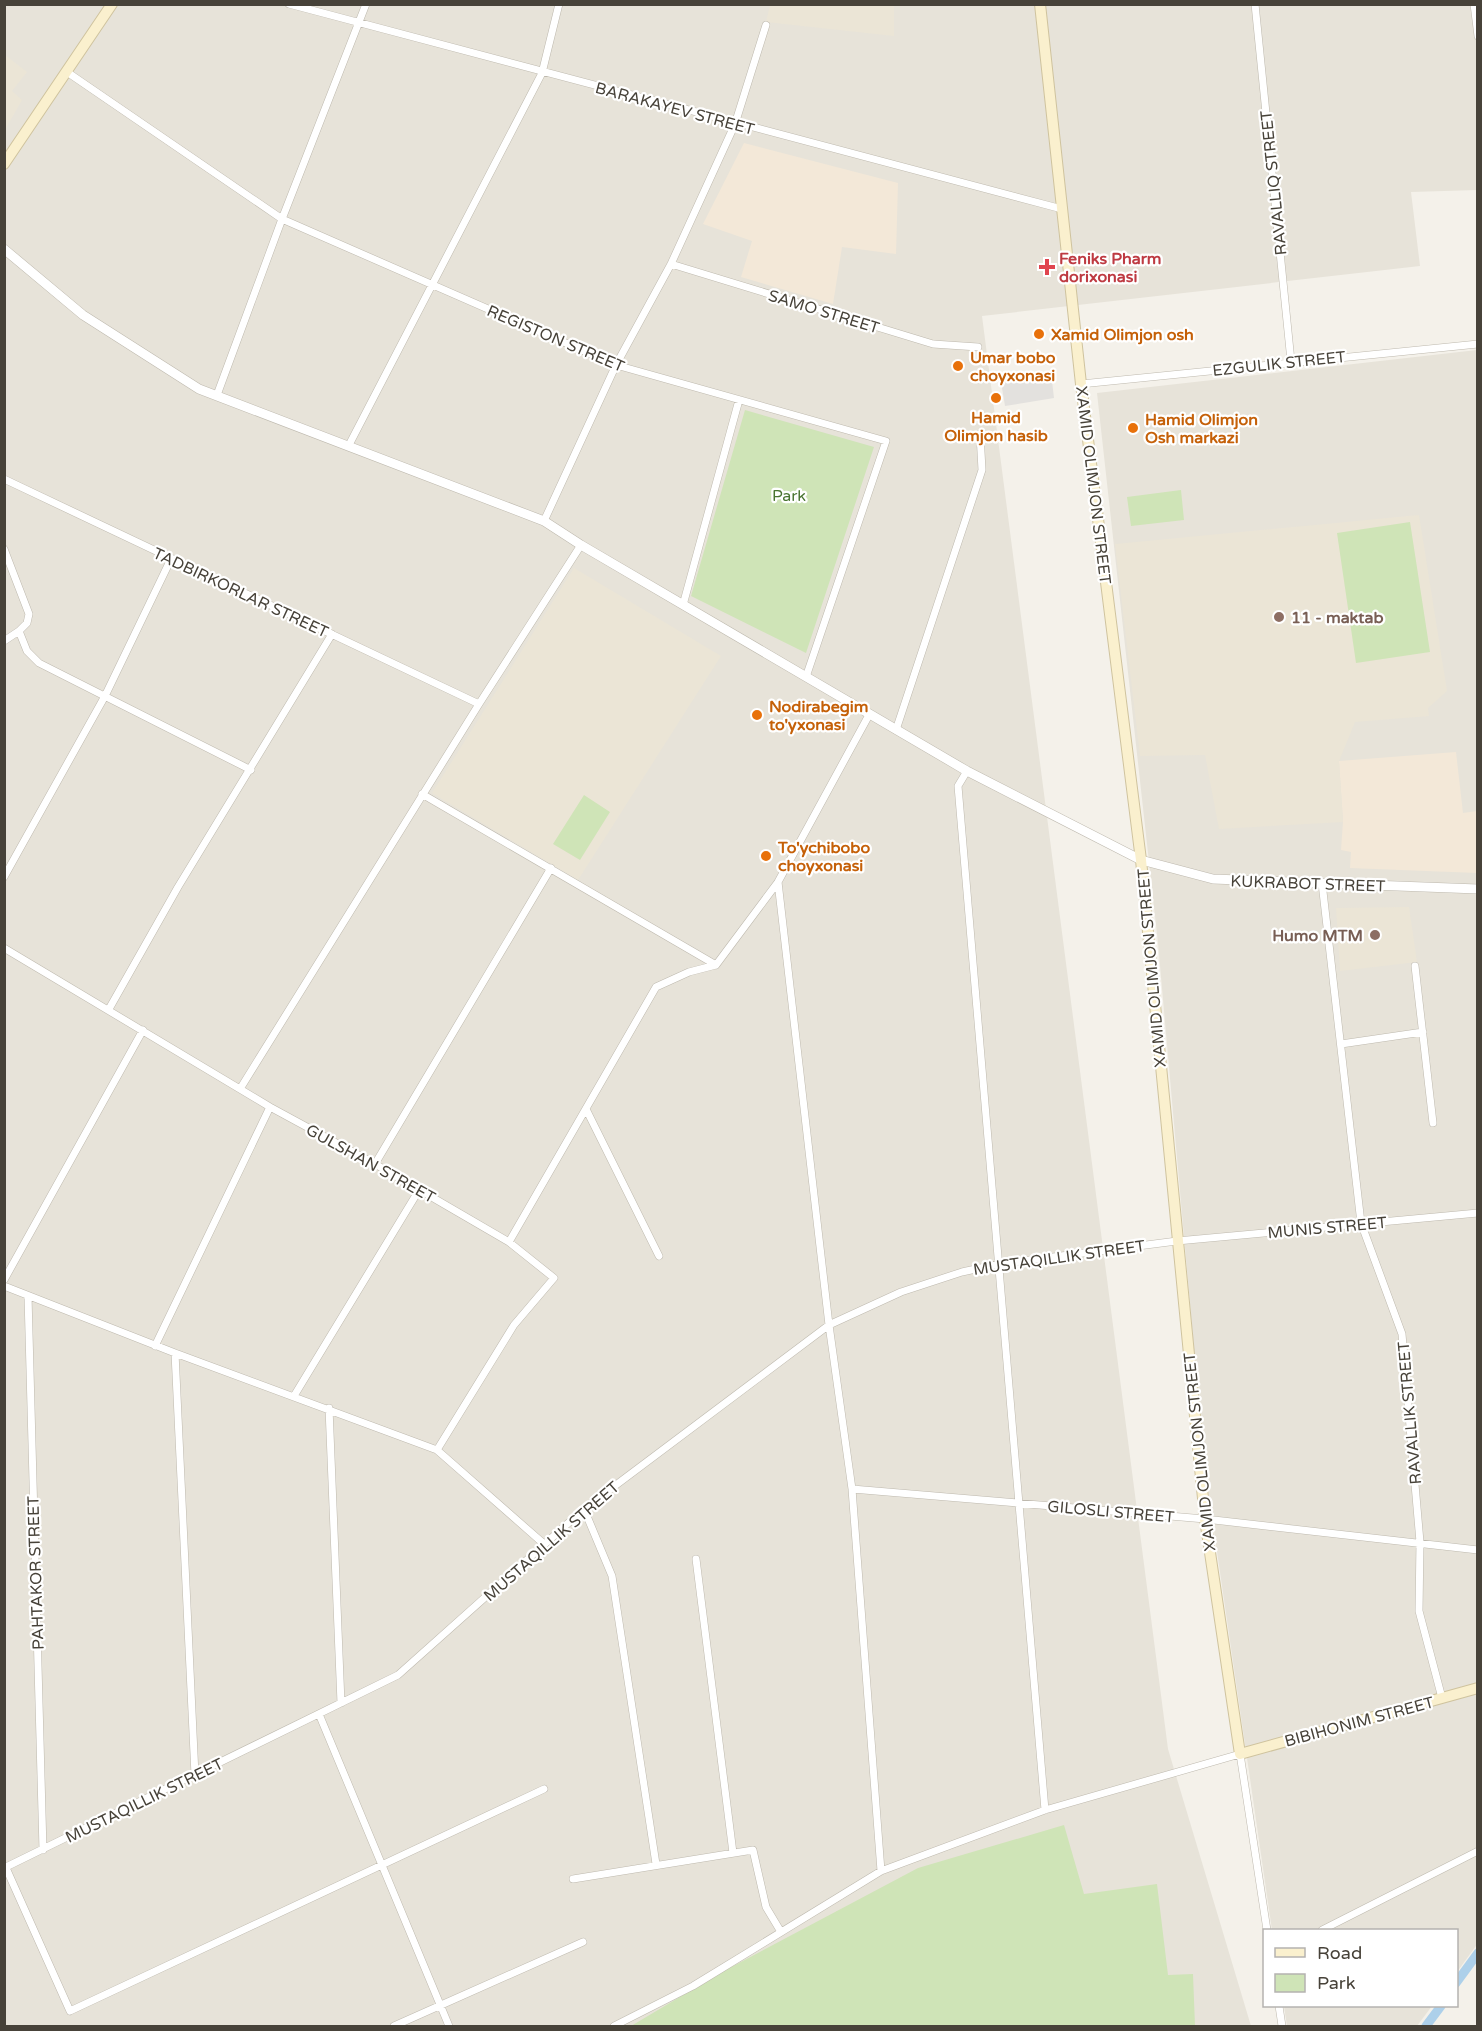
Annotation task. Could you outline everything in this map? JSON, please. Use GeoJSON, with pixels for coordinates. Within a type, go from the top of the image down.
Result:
{"type":"FeatureCollection","features":[{"type":"Feature","properties":{"kind":"main road"},"geometry":{"type":"LineString","coordinates":[[4,164],[112,4]]}},
{"type":"Feature","properties":{"kind":"main road","name":"XAMID OLIMJON STREET"},"geometry":{"type":"LineString","coordinates":[[1040,4],[1082,384],[1141,860],[1205,1519],[1240,1754]]}},
{"type":"Feature","properties":{"kind":"main road","name":"BIBIHONIM STREET"},"geometry":{"type":"LineString","coordinates":[[1240,1754],[1478,1688]]}},
{"type":"Feature","properties":{"kind":"street","name":"BARAKAYEV STREET"},"geometry":{"type":"LineString","coordinates":[[289,4],[542,73],[1062,209]]}},
{"type":"Feature","properties":{"kind":"street"},"geometry":{"type":"LineString","coordinates":[[217,396],[282,219],[366,4]]}},
{"type":"Feature","properties":{"kind":"street"},"geometry":{"type":"LineString","coordinates":[[350,445],[542,73],[559,4]]}},
{"type":"Feature","properties":{"kind":"street","name":"RAVALLIQ STREET"},"geometry":{"type":"LineString","coordinates":[[1255,4],[1291,361]]}},
{"type":"Feature","properties":{"kind":"street"},"geometry":{"type":"LineString","coordinates":[[1473,4],[1478,36]]}},
{"type":"Feature","properties":{"kind":"street"},"geometry":{"type":"LineString","coordinates":[[544,521],[616,365],[671,264],[735,124],[765,25]]}},
{"type":"Feature","properties":{"kind":"street","name":"REGISTON STREET"},"geometry":{"type":"LineString","coordinates":[[67,72],[282,219],[616,365],[886,441],[806,677]]}},
{"type":"Feature","properties":{"kind":"street","name":"KUKRABOT STREET"},"geometry":{"type":"LineString","coordinates":[[4,249],[83,315],[199,389],[544,521],[581,546],[967,771],[1141,860],[1213,879],[1478,889]]}},
{"type":"Feature","properties":{"kind":"street","name":"SAMO STREET"},"geometry":{"type":"LineString","coordinates":[[671,264],[933,344],[978,347]]}},
{"type":"Feature","properties":{"kind":"street","name":"EZGULIK STREET"},"geometry":{"type":"LineString","coordinates":[[1082,384],[1291,361],[1478,344]]}},
{"type":"Feature","properties":{"kind":"street"},"geometry":{"type":"LineString","coordinates":[[683,605],[739,400]]}},
{"type":"Feature","properties":{"kind":"street"},"geometry":{"type":"LineString","coordinates":[[896,730],[982,470],[980,434]]}},
{"type":"Feature","properties":{"kind":"street","name":"TADBIRKORLAR STREET"},"geometry":{"type":"LineString","coordinates":[[4,479],[478,704]]}},
{"type":"Feature","properties":{"kind":"street"},"geometry":{"type":"LineString","coordinates":[[240,1089],[478,704],[581,546]]}},
{"type":"Feature","properties":{"kind":"street"},"geometry":{"type":"LineString","coordinates":[[4,549],[29,614],[27,623],[4,641]]}},
{"type":"Feature","properties":{"kind":"street"},"geometry":{"type":"LineString","coordinates":[[4,877],[105,696],[171,559]]}},
{"type":"Feature","properties":{"kind":"street"},"geometry":{"type":"LineString","coordinates":[[19,631],[27,651],[39,663],[251,770]]}},
{"type":"Feature","properties":{"kind":"street"},"geometry":{"type":"LineString","coordinates":[[109,1009],[177,887],[251,770],[332,634]]}},
{"type":"Feature","properties":{"kind":"street"},"geometry":{"type":"LineString","coordinates":[[509,1242],[656,987],[688,972],[716,965],[778,882],[869,715]]}},
{"type":"Feature","properties":{"kind":"street"},"geometry":{"type":"LineString","coordinates":[[967,771],[958,786],[1045,1810]]}},
{"type":"Feature","properties":{"kind":"street"},"geometry":{"type":"LineString","coordinates":[[422,794],[716,965]]}},
{"type":"Feature","properties":{"kind":"street"},"geometry":{"type":"LineString","coordinates":[[375,1164],[551,868]]}},
{"type":"Feature","properties":{"kind":"street"},"geometry":{"type":"LineString","coordinates":[[778,882],[829,1325],[852,1490],[881,1871]]}},
{"type":"Feature","properties":{"kind":"street","name":"RAVALLIK STREET"},"geometry":{"type":"LineString","coordinates":[[1322,883],[1361,1223],[1402,1334],[1420,1542],[1419,1611],[1442,1698]]}},
{"type":"Feature","properties":{"kind":"street","name":"GULSHAN STREET"},"geometry":{"type":"LineString","coordinates":[[4,948],[270,1107],[375,1164],[509,1242],[554,1278],[514,1325],[437,1450]]}},
{"type":"Feature","properties":{"kind":"street"},"geometry":{"type":"LineString","coordinates":[[1415,966],[1434,1123]]}},
{"type":"Feature","properties":{"kind":"street"},"geometry":{"type":"LineString","coordinates":[[4,1280],[143,1030]]}},
{"type":"Feature","properties":{"kind":"street"},"geometry":{"type":"LineString","coordinates":[[1341,1044],[1423,1032]]}},
{"type":"Feature","properties":{"kind":"street"},"geometry":{"type":"LineString","coordinates":[[155,1346],[270,1107]]}},
{"type":"Feature","properties":{"kind":"street"},"geometry":{"type":"LineString","coordinates":[[586,1108],[659,1256]]}},
{"type":"Feature","properties":{"kind":"street"},"geometry":{"type":"LineString","coordinates":[[294,1396],[419,1190]]}},
{"type":"Feature","properties":{"kind":"street","name":"MUNIS STREET"},"geometry":{"type":"LineString","coordinates":[[1177,1240],[1478,1213]]}},
{"type":"Feature","properties":{"kind":"street","name":"MUSTAQILLIK STREET"},"geometry":{"type":"LineString","coordinates":[[5,1868],[398,1675],[584,1509],[829,1325],[900,1292],[962,1272],[999,1264],[1177,1240]]}},
{"type":"Feature","properties":{"kind":"street"},"geometry":{"type":"LineString","coordinates":[[4,1286],[155,1346],[329,1408],[437,1450],[544,1544]]}},
{"type":"Feature","properties":{"kind":"street","name":"PAHTAKOR STREET"},"geometry":{"type":"LineString","coordinates":[[28,1296],[43,1850]]}},
{"type":"Feature","properties":{"kind":"street"},"geometry":{"type":"LineString","coordinates":[[175,1353],[195,1775]]}},
{"type":"Feature","properties":{"kind":"street"},"geometry":{"type":"LineString","coordinates":[[329,1408],[341,1703]]}},
{"type":"Feature","properties":{"kind":"street","name":"GILOSLI STREET"},"geometry":{"type":"LineString","coordinates":[[852,1490],[1205,1519],[1478,1550]]}},
{"type":"Feature","properties":{"kind":"street"},"geometry":{"type":"LineString","coordinates":[[584,1509],[612,1576],[656,1864]]}},
{"type":"Feature","properties":{"kind":"street"},"geometry":{"type":"LineString","coordinates":[[696,1559],[733,1853]]}},
{"type":"Feature","properties":{"kind":"street"},"geometry":{"type":"LineString","coordinates":[[319,1714],[449,2026]]}},
{"type":"Feature","properties":{"kind":"street"},"geometry":{"type":"LineString","coordinates":[[614,2026],[693,1986],[881,1871],[1045,1810],[1240,1754]]}},
{"type":"Feature","properties":{"kind":"street","name":"XAMID OLIMJON STREET"},"geometry":{"type":"LineString","coordinates":[[1240,1754],[1267,1929]]}},
{"type":"Feature","properties":{"kind":"street"},"geometry":{"type":"LineString","coordinates":[[5,1868],[70,2012],[544,1789]]}},
{"type":"Feature","properties":{"kind":"street"},"geometry":{"type":"LineString","coordinates":[[573,1879],[753,1850],[766,1907],[781,1932]]}},
{"type":"Feature","properties":{"kind":"street"},"geometry":{"type":"LineString","coordinates":[[1324,1929],[1478,1851]]}},
{"type":"Feature","properties":{"kind":"street"},"geometry":{"type":"LineString","coordinates":[[394,2026],[584,1942]]}},
{"type":"Feature","properties":{"kind":"street"},"geometry":{"type":"LineString","coordinates":[[1279,2007],[1282,2026]]}},
{"type":"Feature","properties":{"kind":"shaded area"},"geometry":{"type":"Polygon","coordinates":[[[5,5],[1477,5],[1477,190],[1411,192],[1420,266],[982,316],[1168,1749],[1251,2026],[5,2026],[5,5]]]}},
{"type":"Feature","properties":{"kind":"shaded area"},"geometry":{"type":"Polygon","coordinates":[[[770,5],[894,5],[894,36],[766,22],[770,5]]]}},
{"type":"Feature","properties":{"kind":"shaded area"},"geometry":{"type":"Polygon","coordinates":[[[5,55],[27,72],[12,91],[22,100],[5,130],[5,55]]]}},
{"type":"Feature","properties":{"kind":"shaded area"},"geometry":{"type":"Polygon","coordinates":[[[744,143],[898,183],[896,254],[842,247],[833,304],[741,277],[752,241],[703,224],[744,143]]]}},
{"type":"Feature","properties":{"kind":"shaded area"},"geometry":{"type":"Polygon","coordinates":[[[1477,350],[1478,1943],[1458,1971],[1458,1929],[1272,1929],[1204,1462],[1158,943],[1097,393],[1477,350]]]}},
{"type":"Feature","properties":{"kind":"shaded area"},"geometry":{"type":"Polygon","coordinates":[[[1052,381],[1054,398],[1005,406],[1001,382],[1052,381]]]}},
{"type":"Feature","properties":{"kind":"shaded area","name":"11 - maktab"},"geometry":{"type":"Polygon","coordinates":[[[1419,515],[1447,691],[1428,708],[1429,716],[1355,722],[1339,761],[1343,822],[1219,829],[1205,755],[1140,756],[1115,544],[1419,515]]]}},
{"type":"Feature","properties":{"kind":"shaded area"},"geometry":{"type":"Polygon","coordinates":[[[574,568],[721,656],[578,880],[432,793],[574,568]]]}},
{"type":"Feature","properties":{"kind":"shaded area"},"geometry":{"type":"Polygon","coordinates":[[[1456,752],[1463,813],[1477,811],[1477,873],[1350,868],[1351,852],[1341,850],[1343,821],[1339,761],[1456,752]]]}},
{"type":"Feature","properties":{"kind":"shaded area","name":"Humo MTM"},"geometry":{"type":"Polygon","coordinates":[[[1409,907],[1417,962],[1340,971],[1336,908],[1409,907]]]}},
{"type":"Feature","properties":{"kind":"shaded area"},"geometry":{"type":"Polygon","coordinates":[[[1284,2007],[1431,2007],[1417,2026],[1287,2026],[1284,2007]]]}},
{"type":"Feature","properties":{"kind":"green space","name":"Park"},"geometry":{"type":"Polygon","coordinates":[[[745,410],[874,447],[806,653],[691,596],[745,410]]]}},
{"type":"Feature","properties":{"kind":"green space"},"geometry":{"type":"Polygon","coordinates":[[[1181,490],[1184,520],[1131,526],[1127,497],[1181,490]]]}},
{"type":"Feature","properties":{"kind":"green space"},"geometry":{"type":"Polygon","coordinates":[[[1410,522],[1430,652],[1356,663],[1337,533],[1410,522]]]}},
{"type":"Feature","properties":{"kind":"green space"},"geometry":{"type":"Polygon","coordinates":[[[584,795],[610,812],[580,860],[553,844],[584,795]]]}},
{"type":"Feature","properties":{"kind":"green space"},"geometry":{"type":"Polygon","coordinates":[[[1064,1825],[1084,1894],[1157,1884],[1168,1975],[1193,1974],[1195,2026],[631,2026],[722,1972],[918,1868],[1064,1825]]]}},
{"type":"Feature","properties":{"kind":"waterway"},"geometry":{"type":"LineString","coordinates":[[1458,1980],[1478,1953]]}},
{"type":"Feature","properties":{"kind":"waterway"},"geometry":{"type":"LineString","coordinates":[[1426,2026],[1440,2007]]}},
{"type":"Feature","properties":{"kind":"place","name":"Feniks Pharm dorixonasi"},"geometry":{"type":"Point","coordinates":[1047,267]}},
{"type":"Feature","properties":{"kind":"place","name":"Xamid Olimjon osh"},"geometry":{"type":"Point","coordinates":[1039,334]}},
{"type":"Feature","properties":{"kind":"place","name":"Umar bobo choyxonasi"},"geometry":{"type":"Point","coordinates":[958,366]}},
{"type":"Feature","properties":{"kind":"place","name":"Hamid Olimjon hasib"},"geometry":{"type":"Point","coordinates":[996,398]}},
{"type":"Feature","properties":{"kind":"place","name":"Hamid Olimjon Osh markazi"},"geometry":{"type":"Point","coordinates":[1133,428]}},
{"type":"Feature","properties":{"kind":"place","name":"11 - maktab"},"geometry":{"type":"Point","coordinates":[1279,617]}},
{"type":"Feature","properties":{"kind":"place","name":"Nodirabegim to'yxonasi"},"geometry":{"type":"Point","coordinates":[757,715]}},
{"type":"Feature","properties":{"kind":"place","name":"To'ychibobo choyxonasi"},"geometry":{"type":"Point","coordinates":[766,856]}},
{"type":"Feature","properties":{"kind":"place","name":"Humo MTM"},"geometry":{"type":"Point","coordinates":[1375,935]}}]}
